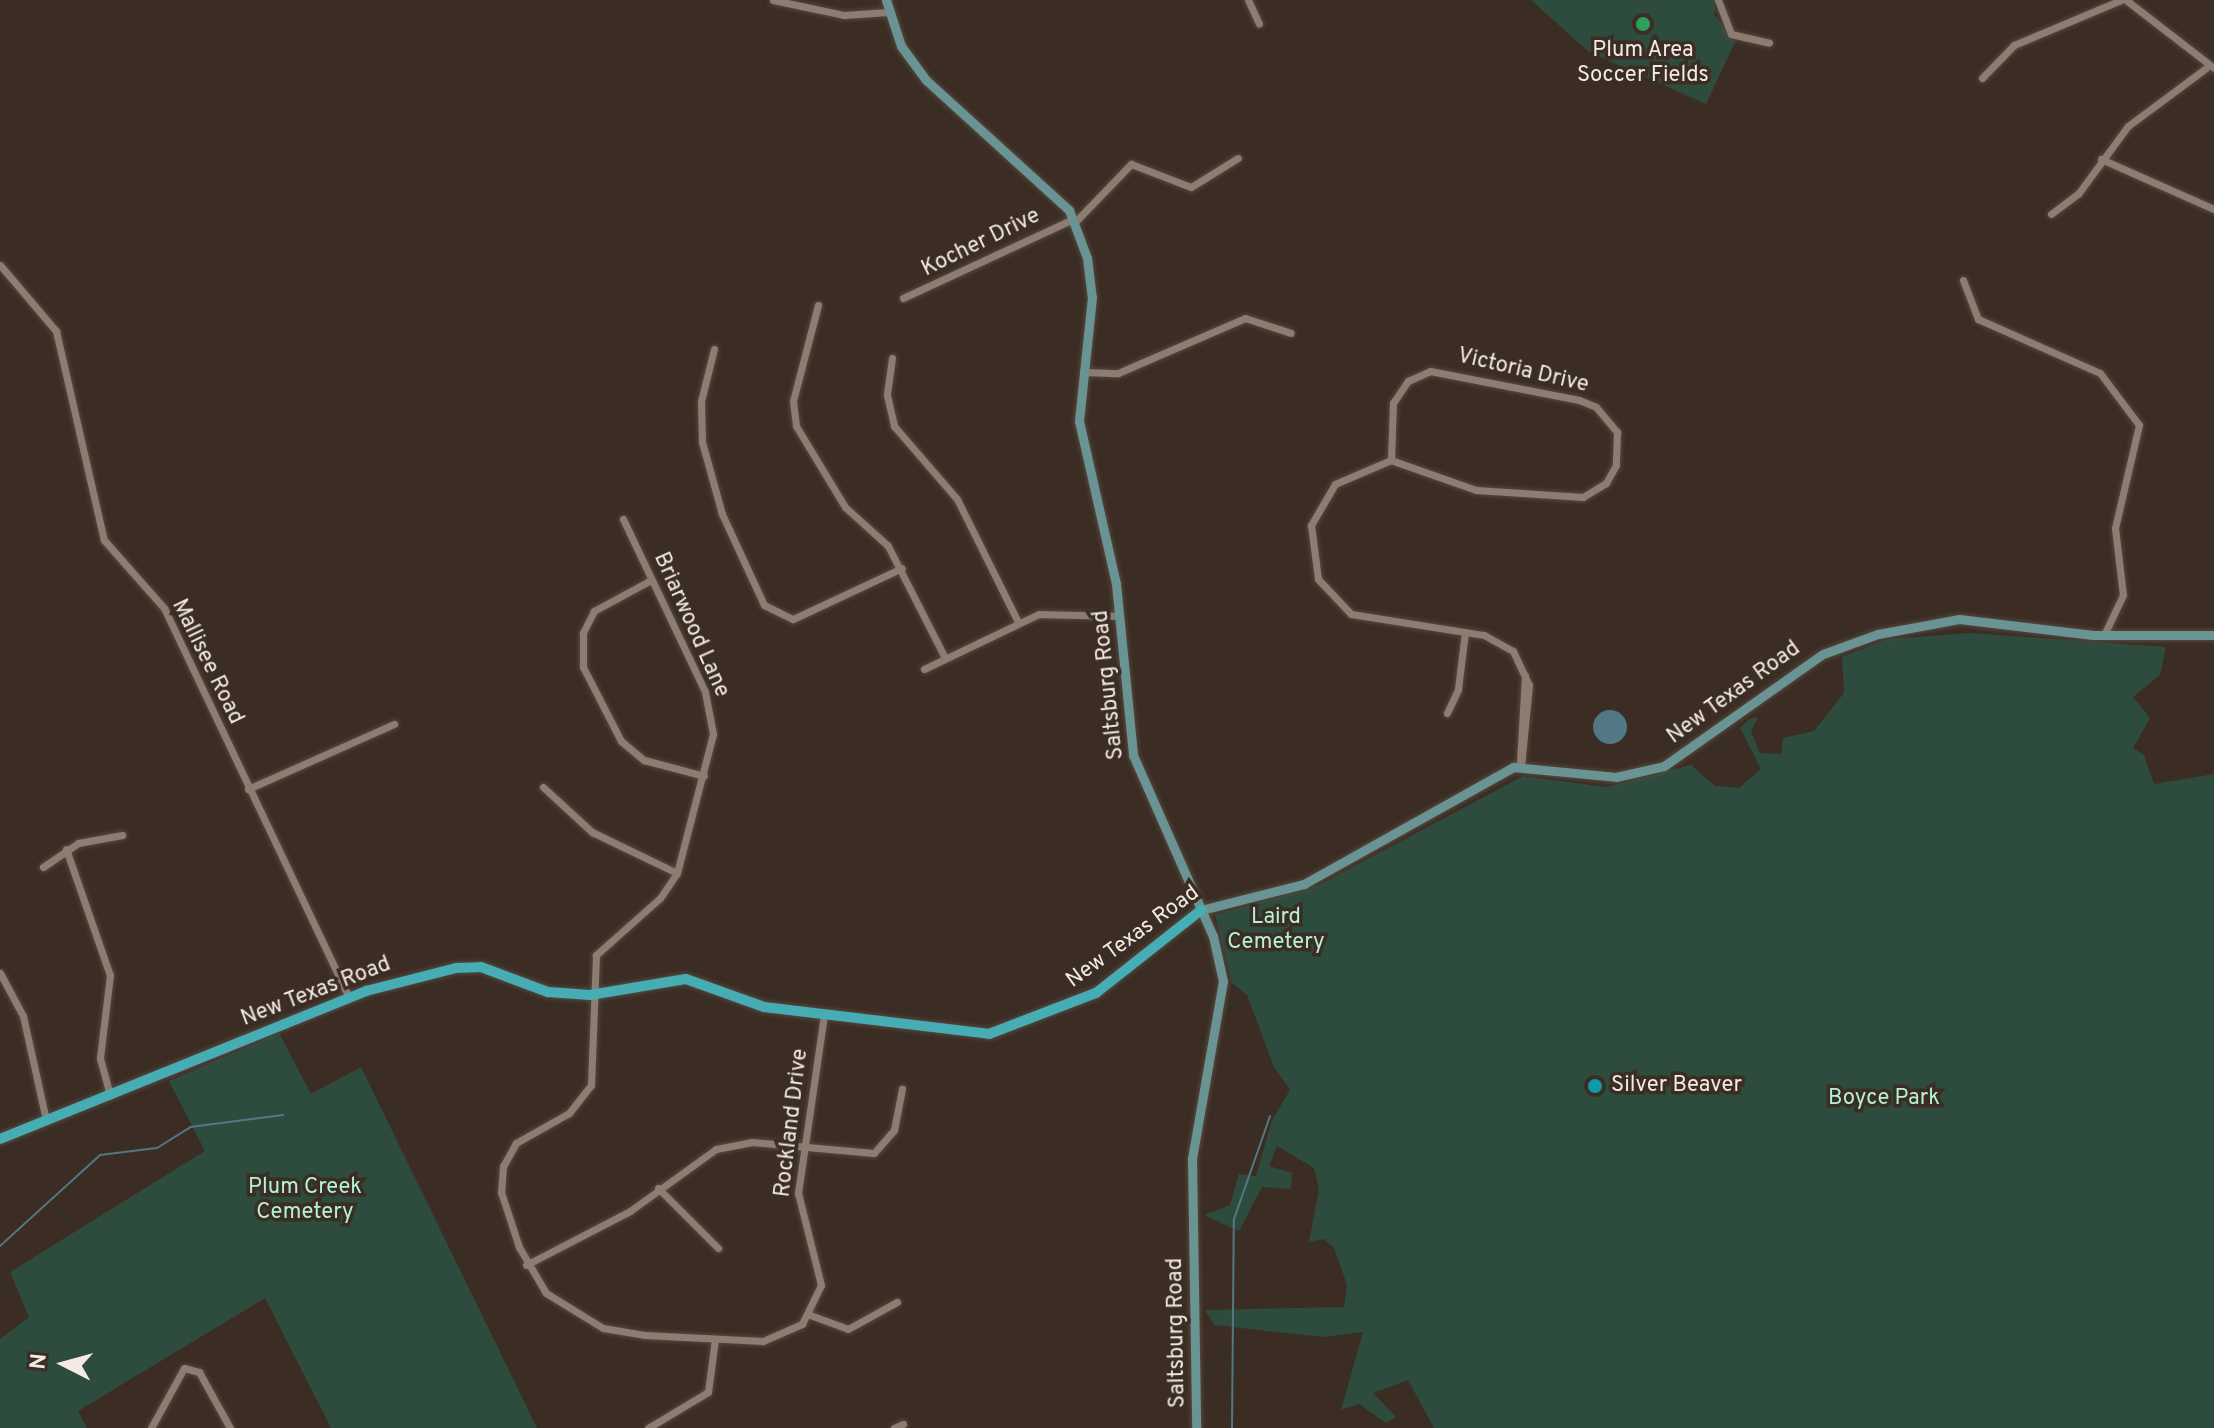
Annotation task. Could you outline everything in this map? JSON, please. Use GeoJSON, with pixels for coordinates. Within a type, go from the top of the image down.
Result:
{"type":"FeatureCollection","features":[{"type":"Feature","properties":{"kind":"main road"},"geometry":{"type":"LineString","coordinates":[[886,0],[901,46],[926,80],[1074,220]]}},
{"type":"Feature","properties":{"kind":"main road","name":"Saltsburg Road"},"geometry":{"type":"LineString","coordinates":[[1074,220],[1091,280],[1081,438],[1120,616],[1135,761],[1201,910],[1223,981],[1192,1159],[1196,1428]]}},
{"type":"Feature","properties":{"kind":"main road","name":"New Texas Road"},"geometry":{"type":"LineString","coordinates":[[0,1139],[349,998],[469,966],[548,992],[590,995],[686,979],[753,1004],[989,1034],[1096,993],[1201,910],[1304,884],[1487,778],[1521,766],[1616,777],[1664,766],[1823,654],[1915,625],[1977,620],[2104,635],[2214,635]]}},
{"type":"Feature","properties":{"kind":"street"},"geometry":{"type":"LineString","coordinates":[[773,0],[844,15],[888,12]]}},
{"type":"Feature","properties":{"kind":"street"},"geometry":{"type":"LineString","coordinates":[[1248,0],[1259,24]]}},
{"type":"Feature","properties":{"kind":"street"},"geometry":{"type":"LineString","coordinates":[[1718,0],[1731,34],[1769,43]]}},
{"type":"Feature","properties":{"kind":"street"},"geometry":{"type":"LineString","coordinates":[[1982,78],[2014,45],[2124,0],[2210,68],[2128,126],[2078,194],[2051,214]]}},
{"type":"Feature","properties":{"kind":"street"},"geometry":{"type":"LineString","coordinates":[[1074,220],[1131,164],[1197,187],[1238,158]]}},
{"type":"Feature","properties":{"kind":"street"},"geometry":{"type":"LineString","coordinates":[[2101,159],[2214,209]]}},
{"type":"Feature","properties":{"kind":"street","name":"Kocher Drive"},"geometry":{"type":"LineString","coordinates":[[903,298],[1074,220]]}},
{"type":"Feature","properties":{"kind":"street","name":"Mallisee Road"},"geometry":{"type":"LineString","coordinates":[[0,265],[56,331],[104,540],[164,608],[349,998]]}},
{"type":"Feature","properties":{"kind":"street"},"geometry":{"type":"LineString","coordinates":[[1963,280],[1978,319],[2100,373],[2139,425],[2115,528],[2123,595],[2104,635]]}},
{"type":"Feature","properties":{"kind":"street"},"geometry":{"type":"LineString","coordinates":[[818,305],[793,401],[796,426],[845,507],[881,537],[902,568],[945,658]]}},
{"type":"Feature","properties":{"kind":"street"},"geometry":{"type":"LineString","coordinates":[[1083,372],[1118,373],[1245,318],[1291,333]]}},
{"type":"Feature","properties":{"kind":"street"},"geometry":{"type":"LineString","coordinates":[[714,349],[701,401],[702,442],[722,514],[764,605],[793,619],[902,568]]}},
{"type":"Feature","properties":{"kind":"street"},"geometry":{"type":"LineString","coordinates":[[892,358],[887,395],[894,426],[957,499],[1018,622]]}},
{"type":"Feature","properties":{"kind":"street","name":"Victoria Drive"},"geometry":{"type":"LineString","coordinates":[[1441,370],[1596,407],[1609,418],[1619,448],[1606,483],[1567,499],[1476,490],[1391,460],[1389,415],[1399,391],[1420,374],[1441,370]]}},
{"type":"Feature","properties":{"kind":"street"},"geometry":{"type":"LineString","coordinates":[[1391,460],[1351,472],[1323,499],[1310,535],[1318,579],[1339,605],[1372,623],[1465,632],[1504,643],[1525,673],[1521,766]]}},
{"type":"Feature","properties":{"kind":"street","name":"Briarwood Lane"},"geometry":{"type":"LineString","coordinates":[[590,995],[591,968],[604,941],[660,898],[677,873],[704,776],[710,707],[623,519]]}},
{"type":"Feature","properties":{"kind":"street"},"geometry":{"type":"LineString","coordinates":[[651,580],[594,611],[583,633],[583,667],[621,741],[644,760],[704,776]]}},
{"type":"Feature","properties":{"kind":"street"},"geometry":{"type":"LineString","coordinates":[[924,669],[1018,622],[1056,611],[1120,616]]}},
{"type":"Feature","properties":{"kind":"street"},"geometry":{"type":"LineString","coordinates":[[1447,713],[1458,689],[1465,632]]}},
{"type":"Feature","properties":{"kind":"street"},"geometry":{"type":"LineString","coordinates":[[248,789],[394,724]]}},
{"type":"Feature","properties":{"kind":"street"},"geometry":{"type":"LineString","coordinates":[[543,787],[586,828],[677,873]]}},
{"type":"Feature","properties":{"kind":"street"},"geometry":{"type":"LineString","coordinates":[[43,867],[66,849],[122,835]]}},
{"type":"Feature","properties":{"kind":"street"},"geometry":{"type":"LineString","coordinates":[[66,849],[110,975],[100,1062],[110,1096]]}},
{"type":"Feature","properties":{"kind":"street"},"geometry":{"type":"LineString","coordinates":[[1,976],[23,1016],[46,1120]]}},
{"type":"Feature","properties":{"kind":"street"},"geometry":{"type":"LineString","coordinates":[[590,995],[591,1085],[569,1113],[516,1143],[500,1176],[526,1265],[553,1299],[603,1328],[715,1339],[783,1336],[810,1315],[848,1329],[897,1302]]}},
{"type":"Feature","properties":{"kind":"street","name":"Rockland Drive"},"geometry":{"type":"LineString","coordinates":[[810,1315],[821,1277],[799,1206],[803,1149],[824,1014]]}},
{"type":"Feature","properties":{"kind":"street"},"geometry":{"type":"LineString","coordinates":[[526,1265],[658,1188],[687,1164],[732,1144],[874,1153],[894,1130],[902,1089]]}},
{"type":"Feature","properties":{"kind":"street"},"geometry":{"type":"LineString","coordinates":[[658,1188],[718,1248]]}},
{"type":"Feature","properties":{"kind":"street"},"geometry":{"type":"LineString","coordinates":[[648,1428],[708,1392],[715,1339]]}},
{"type":"Feature","properties":{"kind":"street"},"geometry":{"type":"LineString","coordinates":[[151,1428],[184,1368],[199,1372],[230,1428]]}},
{"type":"Feature","properties":{"kind":"street"},"geometry":{"type":"LineString","coordinates":[[894,1428],[903,1424]]}},
{"type":"Feature","properties":{"kind":"green space"},"geometry":{"type":"Polygon","coordinates":[[[1531,0],[1716,0],[1714,15],[1736,40],[1706,104],[1589,52],[1531,0]]]}},
{"type":"Feature","properties":{"kind":"green space","name":"Boyce Park"},"geometry":{"type":"Polygon","coordinates":[[[1970,633],[2166,647],[2160,675],[2133,697],[2150,718],[2133,748],[2144,755],[2154,784],[2214,774],[2214,1428],[1434,1428],[1408,1380],[1373,1393],[1396,1417],[1386,1423],[1359,1404],[1341,1410],[1363,1332],[1323,1337],[1214,1325],[1205,1310],[1344,1307],[1347,1285],[1334,1248],[1324,1239],[1309,1242],[1319,1189],[1314,1168],[1277,1146],[1269,1166],[1292,1173],[1291,1189],[1262,1187],[1239,1231],[1204,1215],[1230,1205],[1239,1174],[1256,1176],[1272,1120],[1290,1090],[1274,1067],[1247,995],[1232,983],[1215,915],[1321,884],[1523,776],[1606,787],[1691,765],[1715,786],[1739,788],[1761,769],[1740,728],[1749,719],[1758,717],[1751,731],[1760,753],[1781,754],[1783,738],[1814,731],[1844,693],[1842,657],[1888,639],[1970,633]]]}},
{"type":"Feature","properties":{"kind":"green space","name":"Plum Creek Cemetery"},"geometry":{"type":"Polygon","coordinates":[[[279,1033],[311,1094],[361,1067],[537,1428],[331,1428],[265,1298],[78,1411],[87,1428],[0,1428],[0,1339],[29,1317],[10,1272],[205,1151],[169,1081],[279,1033]]]}},
{"type":"Feature","properties":{"kind":"water"},"geometry":{"type":"Polygon","coordinates":[[[1610,710],[1622,715],[1627,727],[1622,739],[1610,744],[1598,739],[1593,727],[1598,715],[1610,710]]]}},
{"type":"Feature","properties":{"kind":"waterway"},"geometry":{"type":"LineString","coordinates":[[0,1246],[100,1155],[157,1148],[190,1127],[283,1115]]}},
{"type":"Feature","properties":{"kind":"waterway"},"geometry":{"type":"LineString","coordinates":[[1232,1428],[1234,1219],[1270,1116]]}},
{"type":"Feature","properties":{"kind":"place","name":"Plum Area Soccer Fields"},"geometry":{"type":"Point","coordinates":[1643,24]}},
{"type":"Feature","properties":{"kind":"place","name":"Silver Beaver"},"geometry":{"type":"Point","coordinates":[1595,1086]}},
{"type":"Feature","properties":{"kind":"park label","name":"Laird Cemetery"},"geometry":{"type":"Point","coordinates":[1276,930]}}]}
